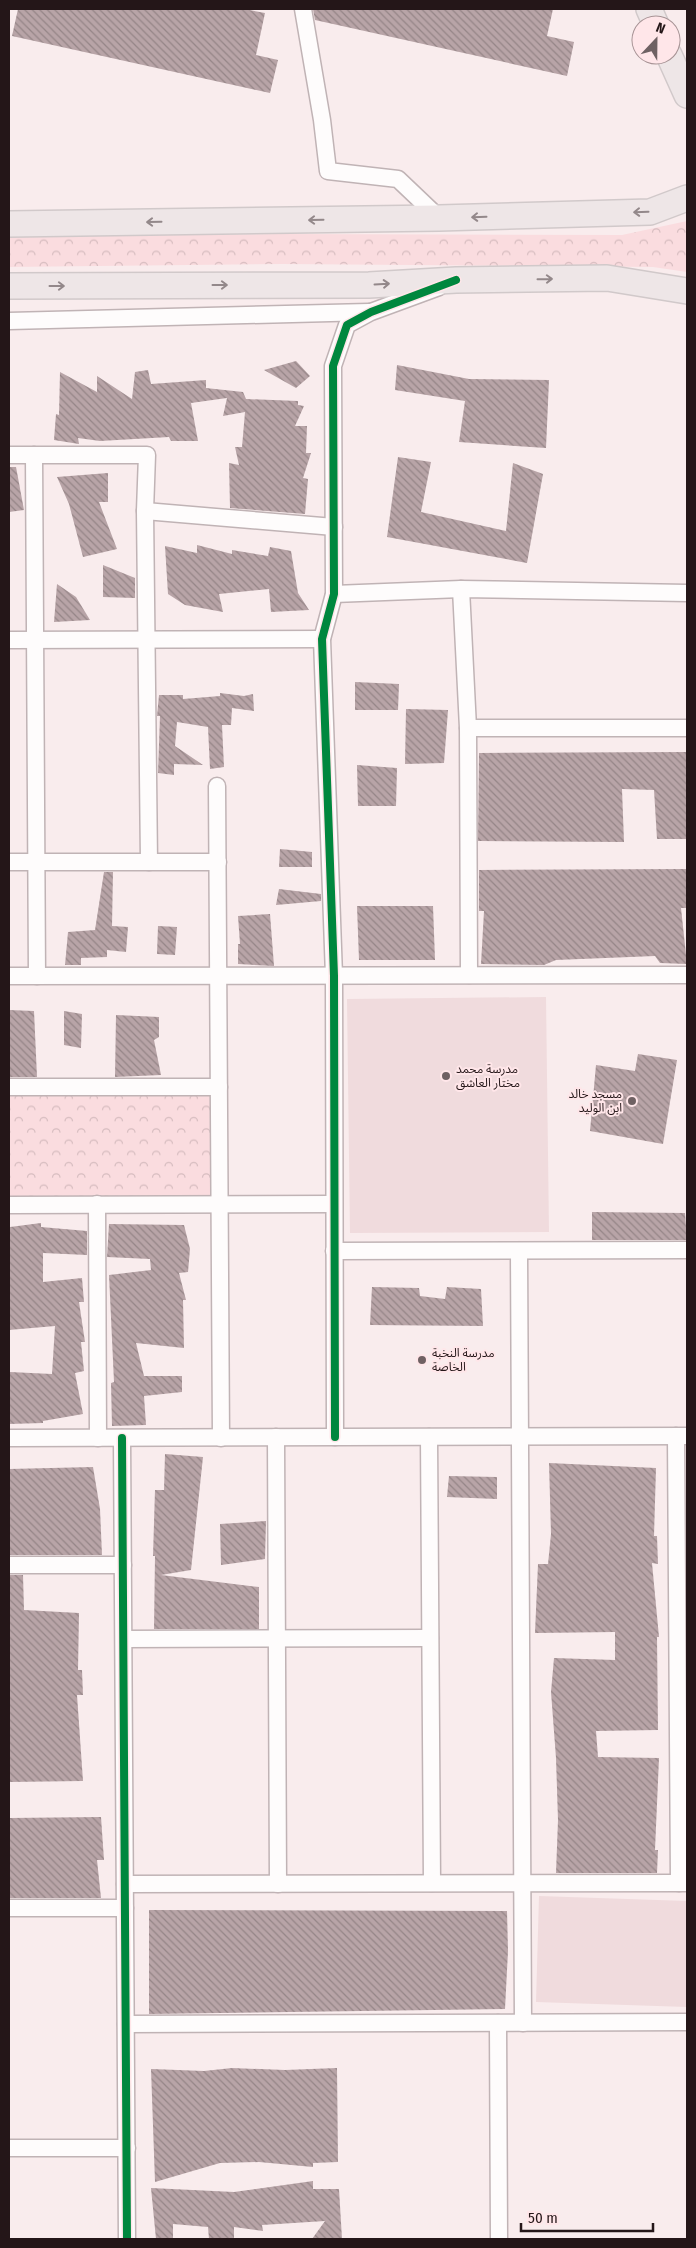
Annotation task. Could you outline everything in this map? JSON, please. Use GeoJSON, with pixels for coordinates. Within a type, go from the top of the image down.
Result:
{"type":"FeatureCollection","features":[{"type":"Feature","properties":{"kind":"main road"},"geometry":{"type":"LineString","coordinates":[[674,65],[687,95]]}},
{"type":"Feature","properties":{"kind":"main road"},"geometry":{"type":"LineString","coordinates":[[9,224],[439,218],[650,212],[687,198]]}},
{"type":"Feature","properties":{"kind":"main road"},"geometry":{"type":"LineString","coordinates":[[9,286],[370,285],[456,280],[607,278],[687,291]]}},
{"type":"Feature","properties":{"kind":"street"},"geometry":{"type":"LineString","coordinates":[[303,9],[322,120],[328,171],[398,179],[439,218]]}},
{"type":"Feature","properties":{"kind":"street"},"geometry":{"type":"LineString","coordinates":[[335,1437],[334,976],[322,639],[334,594],[333,366],[347,325],[371,312],[456,280]]}},
{"type":"Feature","properties":{"kind":"street"},"geometry":{"type":"LineString","coordinates":[[9,321],[371,312]]}},
{"type":"Feature","properties":{"kind":"street"},"geometry":{"type":"LineString","coordinates":[[9,455],[147,455],[149,862]]}},
{"type":"Feature","properties":{"kind":"street"},"geometry":{"type":"LineString","coordinates":[[34,455],[38,976]]}},
{"type":"Feature","properties":{"kind":"street"},"geometry":{"type":"LineString","coordinates":[[146,511],[334,527]]}},
{"type":"Feature","properties":{"kind":"street"},"geometry":{"type":"LineString","coordinates":[[334,594],[461,589],[687,593]]}},
{"type":"Feature","properties":{"kind":"street"},"geometry":{"type":"LineString","coordinates":[[461,589],[468,728],[469,975]]}},
{"type":"Feature","properties":{"kind":"street"},"geometry":{"type":"LineString","coordinates":[[9,640],[322,639]]}},
{"type":"Feature","properties":{"kind":"street"},"geometry":{"type":"LineString","coordinates":[[468,728],[687,728]]}},
{"type":"Feature","properties":{"kind":"street"},"geometry":{"type":"LineString","coordinates":[[217,786],[221,1438]]}},
{"type":"Feature","properties":{"kind":"street"},"geometry":{"type":"LineString","coordinates":[[9,862],[218,862]]}},
{"type":"Feature","properties":{"kind":"street"},"geometry":{"type":"LineString","coordinates":[[9,976],[687,974]]}},
{"type":"Feature","properties":{"kind":"street"},"geometry":{"type":"LineString","coordinates":[[9,1087],[219,1087]]}},
{"type":"Feature","properties":{"kind":"street"},"geometry":{"type":"LineString","coordinates":[[9,1204],[334,1204]]}},
{"type":"Feature","properties":{"kind":"street"},"geometry":{"type":"LineString","coordinates":[[97,1204],[98,1438]]}},
{"type":"Feature","properties":{"kind":"street"},"geometry":{"type":"LineString","coordinates":[[334,1251],[687,1250]]}},
{"type":"Feature","properties":{"kind":"street"},"geometry":{"type":"LineString","coordinates":[[519,1251],[523,1883],[522,2022]]}},
{"type":"Feature","properties":{"kind":"street"},"geometry":{"type":"LineString","coordinates":[[9,1438],[682,1436],[683,1883],[125,1884]]}},
{"type":"Feature","properties":{"kind":"street"},"geometry":{"type":"LineString","coordinates":[[276,1437],[278,1884]]}},
{"type":"Feature","properties":{"kind":"street"},"geometry":{"type":"LineString","coordinates":[[429,1437],[432,1883]]}},
{"type":"Feature","properties":{"kind":"street"},"geometry":{"type":"LineString","coordinates":[[122,1438],[127,2239]]}},
{"type":"Feature","properties":{"kind":"street"},"geometry":{"type":"LineString","coordinates":[[9,1565],[123,1565]]}},
{"type":"Feature","properties":{"kind":"street"},"geometry":{"type":"LineString","coordinates":[[124,1639],[430,1638]]}},
{"type":"Feature","properties":{"kind":"street"},"geometry":{"type":"LineString","coordinates":[[9,1908],[125,1908]]}},
{"type":"Feature","properties":{"kind":"street"},"geometry":{"type":"LineString","coordinates":[[498,2022],[499,2239]]}},
{"type":"Feature","properties":{"kind":"street"},"geometry":{"type":"LineString","coordinates":[[126,2024],[687,2022]]}},
{"type":"Feature","properties":{"kind":"street"},"geometry":{"type":"LineString","coordinates":[[9,2148],[127,2148]]}},
{"type":"Feature","properties":{"kind":"shaded area"},"geometry":{"type":"Polygon","coordinates":[[[546,997],[549,1232],[350,1233],[347,999],[546,997]]]}},
{"type":"Feature","properties":{"kind":"shaded area"},"geometry":{"type":"Polygon","coordinates":[[[539,1896],[687,1901],[687,2007],[536,2002],[539,1896]]]}},
{"type":"Feature","properties":{"kind":"green space"},"geometry":{"type":"Polygon","coordinates":[[[687,221],[687,272],[653,267],[282,264],[9,267],[9,236],[284,234],[622,235],[687,221]]]}},
{"type":"Feature","properties":{"kind":"green space"},"geometry":{"type":"Polygon","coordinates":[[[9,1087],[219,1087],[220,1204],[9,1205],[9,1087]]]}},
{"type":"Feature","properties":{"kind":"building"},"geometry":{"type":"Polygon","coordinates":[[[18,9],[244,9],[265,13],[256,55],[278,60],[270,93],[12,36],[18,9]]]}},
{"type":"Feature","properties":{"kind":"building"},"geometry":{"type":"Polygon","coordinates":[[[313,9],[553,9],[547,36],[574,42],[567,76],[315,20],[313,9]]]}},
{"type":"Feature","properties":{"kind":"building"},"geometry":{"type":"Polygon","coordinates":[[[296,361],[310,376],[296,388],[264,370],[296,361]]]}},
{"type":"Feature","properties":{"kind":"building"},"geometry":{"type":"Polygon","coordinates":[[[397,365],[469,379],[549,380],[546,448],[459,442],[465,401],[395,390],[397,365]]]}},
{"type":"Feature","properties":{"kind":"building"},"geometry":{"type":"Polygon","coordinates":[[[148,370],[151,384],[206,380],[206,388],[243,392],[246,399],[298,401],[298,405],[304,406],[295,426],[307,426],[306,453],[311,453],[303,478],[308,479],[305,514],[230,508],[229,463],[239,465],[235,447],[242,447],[245,412],[223,416],[227,398],[191,403],[198,441],[171,441],[169,437],[100,441],[78,438],[79,444],[54,440],[56,414],[59,415],[60,372],[97,392],[97,376],[132,399],[135,372],[148,370]]]}},
{"type":"Feature","properties":{"kind":"building"},"geometry":{"type":"Polygon","coordinates":[[[398,457],[431,462],[421,512],[506,531],[513,463],[543,474],[527,563],[387,537],[398,457]]]}},
{"type":"Feature","properties":{"kind":"building"},"geometry":{"type":"Polygon","coordinates":[[[9,467],[16,467],[24,510],[9,512],[9,467]]]}},
{"type":"Feature","properties":{"kind":"building"},"geometry":{"type":"Polygon","coordinates":[[[108,473],[108,502],[99,502],[117,549],[83,557],[69,504],[57,477],[108,473]]]}},
{"type":"Feature","properties":{"kind":"building"},"geometry":{"type":"Polygon","coordinates":[[[197,545],[232,554],[232,550],[268,556],[270,547],[291,551],[298,593],[309,610],[271,612],[269,589],[219,594],[223,612],[185,605],[168,594],[165,546],[197,553],[197,545]]]}},
{"type":"Feature","properties":{"kind":"building"},"geometry":{"type":"Polygon","coordinates":[[[103,565],[135,578],[135,598],[103,597],[103,565]]]}},
{"type":"Feature","properties":{"kind":"building"},"geometry":{"type":"Polygon","coordinates":[[[57,584],[76,597],[90,620],[54,622],[57,584]]]}},
{"type":"Feature","properties":{"kind":"building"},"geometry":{"type":"Polygon","coordinates":[[[355,682],[399,684],[398,710],[355,710],[355,682]]]}},
{"type":"Feature","properties":{"kind":"building"},"geometry":{"type":"Polygon","coordinates":[[[220,693],[244,696],[253,694],[254,711],[232,708],[231,725],[222,725],[224,767],[210,769],[208,727],[177,722],[175,746],[203,765],[174,764],[174,775],[158,773],[160,716],[157,716],[159,695],[183,695],[183,699],[220,696],[220,693]]]}},
{"type":"Feature","properties":{"kind":"building"},"geometry":{"type":"Polygon","coordinates":[[[406,709],[448,710],[444,763],[405,764],[406,709]]]}},
{"type":"Feature","properties":{"kind":"building"},"geometry":{"type":"Polygon","coordinates":[[[687,752],[687,839],[657,839],[654,790],[622,789],[624,842],[478,841],[479,753],[687,752]]]}},
{"type":"Feature","properties":{"kind":"building"},"geometry":{"type":"Polygon","coordinates":[[[357,765],[397,768],[396,806],[358,806],[357,765]]]}},
{"type":"Feature","properties":{"kind":"building"},"geometry":{"type":"Polygon","coordinates":[[[280,849],[312,852],[312,867],[279,867],[280,849]]]}},
{"type":"Feature","properties":{"kind":"building"},"geometry":{"type":"Polygon","coordinates":[[[687,869],[687,908],[681,908],[687,964],[660,963],[655,956],[556,960],[544,965],[481,964],[484,911],[479,911],[479,870],[687,869]]]}},
{"type":"Feature","properties":{"kind":"building"},"geometry":{"type":"Polygon","coordinates":[[[104,872],[113,872],[112,926],[128,927],[126,952],[107,950],[107,957],[81,958],[81,965],[65,965],[68,932],[95,930],[104,872]]]}},
{"type":"Feature","properties":{"kind":"building"},"geometry":{"type":"Polygon","coordinates":[[[279,889],[321,894],[321,901],[276,905],[279,889]]]}},
{"type":"Feature","properties":{"kind":"building"},"geometry":{"type":"Polygon","coordinates":[[[357,906],[433,906],[435,960],[359,960],[357,906]]]}},
{"type":"Feature","properties":{"kind":"building"},"geometry":{"type":"Polygon","coordinates":[[[270,914],[274,966],[238,964],[238,944],[240,944],[238,916],[270,914]]]}},
{"type":"Feature","properties":{"kind":"building"},"geometry":{"type":"Polygon","coordinates":[[[158,926],[177,927],[175,955],[157,954],[158,926]]]}},
{"type":"Feature","properties":{"kind":"building"},"geometry":{"type":"Polygon","coordinates":[[[9,1010],[34,1011],[37,1077],[9,1077],[9,1010]]]}},
{"type":"Feature","properties":{"kind":"building"},"geometry":{"type":"Polygon","coordinates":[[[64,1011],[82,1014],[81,1048],[64,1045],[64,1011]]]}},
{"type":"Feature","properties":{"kind":"building"},"geometry":{"type":"Polygon","coordinates":[[[116,1015],[159,1017],[159,1037],[154,1040],[161,1075],[115,1077],[116,1015]]]}},
{"type":"Feature","properties":{"kind":"building","name":"مسجد خالد ابن الوليد"},"geometry":{"type":"Polygon","coordinates":[[[638,1054],[677,1060],[663,1144],[590,1131],[596,1065],[635,1071],[638,1054]]]}},
{"type":"Feature","properties":{"kind":"building"},"geometry":{"type":"Polygon","coordinates":[[[592,1212],[685,1213],[687,1240],[592,1240],[592,1212]]]}},
{"type":"Feature","properties":{"kind":"building"},"geometry":{"type":"Polygon","coordinates":[[[41,1223],[41,1227],[87,1231],[87,1255],[43,1253],[43,1282],[82,1278],[84,1302],[79,1302],[85,1342],[81,1342],[84,1371],[75,1373],[83,1414],[43,1421],[43,1423],[9,1424],[10,1372],[52,1374],[55,1326],[9,1330],[10,1227],[41,1223]]]}},
{"type":"Feature","properties":{"kind":"building"},"geometry":{"type":"Polygon","coordinates":[[[109,1224],[184,1225],[190,1249],[188,1272],[179,1273],[186,1300],[183,1300],[184,1348],[136,1343],[144,1376],[182,1376],[182,1392],[144,1396],[146,1425],[112,1426],[111,1383],[114,1382],[109,1275],[151,1270],[150,1259],[107,1257],[109,1224]]]}},
{"type":"Feature","properties":{"kind":"building"},"geometry":{"type":"Polygon","coordinates":[[[372,1287],[419,1288],[420,1296],[445,1299],[447,1287],[481,1289],[483,1326],[370,1325],[372,1287]]]}},
{"type":"Feature","properties":{"kind":"building"},"geometry":{"type":"Polygon","coordinates":[[[165,1454],[203,1457],[191,1570],[161,1575],[259,1587],[259,1629],[154,1629],[155,1556],[153,1556],[155,1490],[164,1490],[165,1454]]]}},
{"type":"Feature","properties":{"kind":"building"},"geometry":{"type":"Polygon","coordinates":[[[549,1463],[656,1468],[654,1536],[657,1536],[658,1564],[652,1563],[659,1637],[657,1637],[658,1730],[596,1731],[598,1757],[659,1758],[655,1850],[658,1850],[657,1873],[556,1873],[558,1820],[551,1692],[554,1658],[615,1660],[615,1632],[535,1633],[538,1564],[548,1564],[551,1534],[549,1463]]]}},
{"type":"Feature","properties":{"kind":"building"},"geometry":{"type":"Polygon","coordinates":[[[93,1467],[100,1509],[102,1555],[9,1555],[9,1469],[93,1467]]]}},
{"type":"Feature","properties":{"kind":"building"},"geometry":{"type":"Polygon","coordinates":[[[449,1476],[497,1477],[497,1499],[447,1497],[449,1476]]]}},
{"type":"Feature","properties":{"kind":"building"},"geometry":{"type":"Polygon","coordinates":[[[266,1521],[265,1559],[221,1565],[220,1524],[266,1521]]]}},
{"type":"Feature","properties":{"kind":"building"},"geometry":{"type":"Polygon","coordinates":[[[9,1575],[23,1575],[24,1610],[79,1613],[78,1670],[82,1670],[83,1695],[77,1695],[83,1781],[9,1782],[9,1575]]]}},
{"type":"Feature","properties":{"kind":"building"},"geometry":{"type":"Polygon","coordinates":[[[101,1817],[104,1860],[97,1860],[101,1898],[9,1898],[9,1818],[101,1817]]]}},
{"type":"Feature","properties":{"kind":"building"},"geometry":{"type":"Polygon","coordinates":[[[149,1910],[507,1911],[508,1951],[505,2009],[149,2014],[149,1910]]]}},
{"type":"Feature","properties":{"kind":"building"},"geometry":{"type":"Polygon","coordinates":[[[232,2068],[285,2070],[337,2068],[338,2162],[313,2163],[313,2167],[259,2162],[220,2163],[155,2182],[151,2069],[204,2071],[232,2068]]]}},
{"type":"Feature","properties":{"kind":"building"},"geometry":{"type":"Polygon","coordinates":[[[313,2181],[313,2189],[339,2189],[342,2239],[312,2239],[325,2221],[262,2225],[263,2231],[234,2227],[234,2239],[209,2239],[208,2227],[173,2224],[173,2239],[156,2239],[151,2188],[234,2192],[313,2181]]]}},
{"type":"Feature","properties":{"kind":"cycle path"},"geometry":{"type":"LineString","coordinates":[[335,1437],[334,976],[322,639],[334,594],[333,366],[347,325],[371,312],[456,280]]}},
{"type":"Feature","properties":{"kind":"cycle path"},"geometry":{"type":"LineString","coordinates":[[122,1438],[127,2239]]}},
{"type":"Feature","properties":{"kind":"place","name":"مدرسة محمد مختار العاشق"},"geometry":{"type":"Point","coordinates":[446,1076]}},
{"type":"Feature","properties":{"kind":"place","name":"مسجد خالد ابن الوليد"},"geometry":{"type":"Point","coordinates":[632,1101]}},
{"type":"Feature","properties":{"kind":"place","name":"مدرسة النخبة الخاصة"},"geometry":{"type":"Point","coordinates":[422,1360]}}]}
